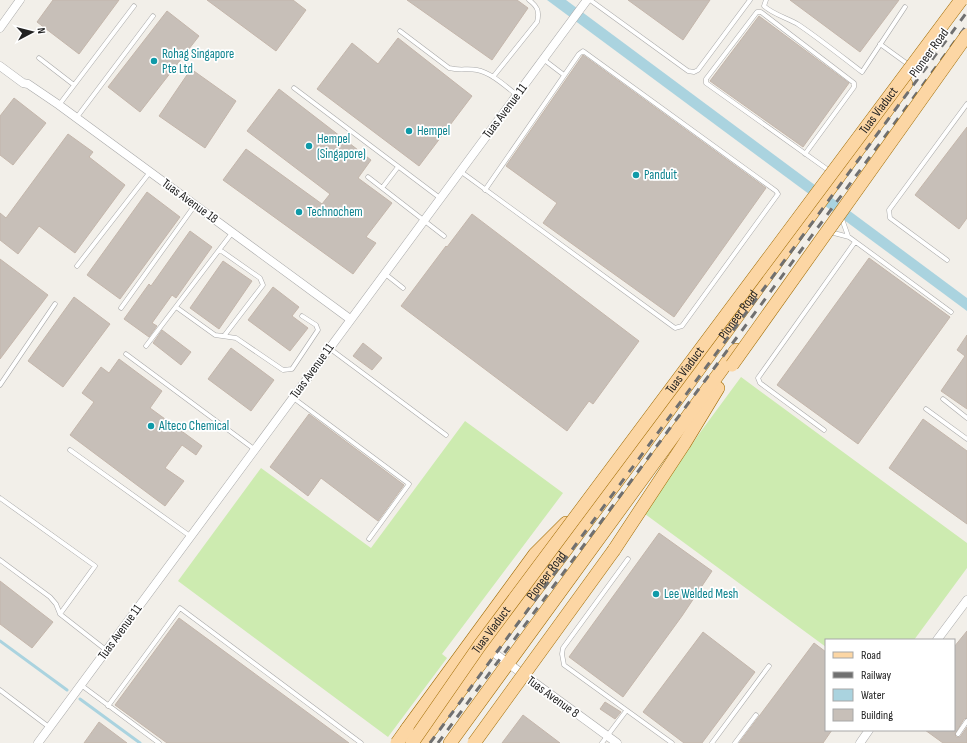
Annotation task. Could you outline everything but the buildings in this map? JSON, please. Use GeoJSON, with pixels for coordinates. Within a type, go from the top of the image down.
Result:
{"type":"FeatureCollection","features":[{"type":"Feature","properties":{"kind":"main road","name":"Tuas Viaduct"},"geometry":{"type":"LineString","coordinates":[[413,743],[485,638],[961,0]]}},
{"type":"Feature","properties":{"kind":"main road","name":"Pioneer Road"},"geometry":{"type":"LineString","coordinates":[[421,743],[627,468],[966,0]]}},
{"type":"Feature","properties":{"kind":"main road","name":"Pioneer Road"},"geometry":{"type":"LineString","coordinates":[[450,743],[966,34]]}},
{"type":"Feature","properties":{"kind":"main road"},"geometry":{"type":"LineString","coordinates":[[474,743],[614,550],[684,444],[732,365],[966,34]]}},
{"type":"Feature","properties":{"kind":"main road"},"geometry":{"type":"LineString","coordinates":[[397,738],[535,554],[589,500],[627,468]]}},
{"type":"Feature","properties":{"kind":"street"},"geometry":{"type":"LineString","coordinates":[[0,28],[20,0]]}},
{"type":"Feature","properties":{"kind":"street","name":"Tuas Avenue 11"},"geometry":{"type":"LineString","coordinates":[[38,743],[328,348],[587,0]]}},
{"type":"Feature","properties":{"kind":"street","name":"Tuas Avenue 18"},"geometry":{"type":"LineString","coordinates":[[0,59],[28,84],[77,117],[350,319]]}},
{"type":"Feature","properties":{"kind":"street","name":"Tuas Avenue 18"},"geometry":{"type":"LineString","coordinates":[[0,66],[23,83],[28,84]]}},
{"type":"Feature","properties":{"kind":"street"},"geometry":{"type":"LineString","coordinates":[[938,639],[967,600]]}},
{"type":"Feature","properties":{"kind":"street","name":"Tuas Avenue 8"},"geometry":{"type":"LineString","coordinates":[[490,650],[617,743]]}},
{"type":"Feature","properties":{"kind":"street"},"geometry":{"type":"LineString","coordinates":[[860,743],[868,731]]}},
{"type":"Feature","properties":{"kind":"lane"},"geometry":{"type":"LineString","coordinates":[[493,77],[537,22],[538,10],[536,6],[528,0]]}},
{"type":"Feature","properties":{"kind":"lane"},"geometry":{"type":"LineString","coordinates":[[590,0],[688,71],[694,72],[698,70],[750,0]]}},
{"type":"Feature","properties":{"kind":"lane"},"geometry":{"type":"LineString","coordinates":[[766,0],[764,6],[766,9],[798,24],[862,72],[905,7]]}},
{"type":"Feature","properties":{"kind":"lane"},"geometry":{"type":"LineString","coordinates":[[60,105],[134,6]]}},
{"type":"Feature","properties":{"kind":"lane"},"geometry":{"type":"LineString","coordinates":[[805,154],[854,87],[854,83],[761,12],[757,12],[715,67],[706,82],[805,154],[827,168],[838,178]]}},
{"type":"Feature","properties":{"kind":"lane"},"geometry":{"type":"LineString","coordinates":[[77,117],[153,16]]}},
{"type":"Feature","properties":{"kind":"lane"},"geometry":{"type":"LineString","coordinates":[[400,31],[449,68],[458,71],[477,70],[493,77],[517,95]]}},
{"type":"Feature","properties":{"kind":"lane"},"geometry":{"type":"LineString","coordinates":[[880,44],[916,70]]}},
{"type":"Feature","properties":{"kind":"lane"},"geometry":{"type":"LineString","coordinates":[[460,171],[485,190],[678,328],[682,326],[777,197],[776,191],[585,52],[580,54],[564,75],[485,190]]}},
{"type":"Feature","properties":{"kind":"lane"},"geometry":{"type":"LineString","coordinates":[[39,58],[74,85]]}},
{"type":"Feature","properties":{"kind":"lane"},"geometry":{"type":"LineString","coordinates":[[543,59],[564,75]]}},
{"type":"Feature","properties":{"kind":"lane"},"geometry":{"type":"LineString","coordinates":[[294,88],[440,198]]}},
{"type":"Feature","properties":{"kind":"lane"},"geometry":{"type":"LineString","coordinates":[[947,260],[890,218],[888,213],[967,104]]}},
{"type":"Feature","properties":{"kind":"lane"},"geometry":{"type":"LineString","coordinates":[[382,188],[398,167]]}},
{"type":"Feature","properties":{"kind":"lane"},"geometry":{"type":"LineString","coordinates":[[77,266],[151,172]]}},
{"type":"Feature","properties":{"kind":"lane"},"geometry":{"type":"LineString","coordinates":[[368,177],[444,236]]}},
{"type":"Feature","properties":{"kind":"lane"},"geometry":{"type":"LineString","coordinates":[[121,308],[195,205]]}},
{"type":"Feature","properties":{"kind":"lane"},"geometry":{"type":"LineString","coordinates":[[839,207],[844,226],[849,237]]}},
{"type":"Feature","properties":{"kind":"lane"},"geometry":{"type":"LineString","coordinates":[[822,231],[842,234],[849,237],[951,312]]}},
{"type":"Feature","properties":{"kind":"lane"},"geometry":{"type":"LineString","coordinates":[[146,346],[233,232]]}},
{"type":"Feature","properties":{"kind":"lane"},"geometry":{"type":"LineString","coordinates":[[824,430],[760,383],[758,378],[856,242]]}},
{"type":"Feature","properties":{"kind":"lane"},"geometry":{"type":"LineString","coordinates":[[220,250],[260,278],[263,285],[224,336]]}},
{"type":"Feature","properties":{"kind":"lane"},"geometry":{"type":"LineString","coordinates":[[384,273],[403,288]]}},
{"type":"Feature","properties":{"kind":"lane"},"geometry":{"type":"LineString","coordinates":[[0,385],[55,304]]}},
{"type":"Feature","properties":{"kind":"lane"},"geometry":{"type":"LineString","coordinates":[[176,307],[215,335],[236,338],[283,370],[292,369],[318,330],[316,325],[302,316]]}},
{"type":"Feature","properties":{"kind":"lane"},"geometry":{"type":"LineString","coordinates":[[328,348],[446,435]]}},
{"type":"Feature","properties":{"kind":"lane"},"geometry":{"type":"LineString","coordinates":[[126,354],[254,449]]}},
{"type":"Feature","properties":{"kind":"lane"},"geometry":{"type":"LineString","coordinates":[[292,397],[408,484],[369,539]]}},
{"type":"Feature","properties":{"kind":"lane"},"geometry":{"type":"LineString","coordinates":[[943,399],[967,418]]}},
{"type":"Feature","properties":{"kind":"lane"},"geometry":{"type":"LineString","coordinates":[[926,409],[967,439]]}},
{"type":"Feature","properties":{"kind":"lane"},"geometry":{"type":"LineString","coordinates":[[70,450],[190,536]]}},
{"type":"Feature","properties":{"kind":"lane"},"geometry":{"type":"LineString","coordinates":[[0,498],[95,566],[60,614]]}},
{"type":"Feature","properties":{"kind":"lane"},"geometry":{"type":"LineString","coordinates":[[628,559],[563,648],[562,654],[564,665],[566,669],[672,743]]}},
{"type":"Feature","properties":{"kind":"lane"},"geometry":{"type":"LineString","coordinates":[[0,560],[50,597],[56,604],[60,614],[106,650]]}},
{"type":"Feature","properties":{"kind":"lane"},"geometry":{"type":"LineString","coordinates":[[108,706],[180,608],[361,743]]}},
{"type":"Feature","properties":{"kind":"lane"},"geometry":{"type":"LineString","coordinates":[[712,743],[769,666]]}},
{"type":"Feature","properties":{"kind":"lane"},"geometry":{"type":"LineString","coordinates":[[80,685],[159,743]]}},
{"type":"Feature","properties":{"kind":"lane"},"geometry":{"type":"LineString","coordinates":[[0,690],[49,727]]}},
{"type":"Feature","properties":{"kind":"lane"},"geometry":{"type":"LineString","coordinates":[[602,743],[626,711]]}},
{"type":"Feature","properties":{"kind":"lane"},"geometry":{"type":"LineString","coordinates":[[735,743],[756,715]]}},
{"type":"Feature","properties":{"kind":"lane"},"geometry":{"type":"LineString","coordinates":[[958,734],[967,721]]}},
{"type":"Feature","properties":{"kind":"lane"},"geometry":{"type":"LineString","coordinates":[[397,738],[413,743]]}},
{"type":"Feature","properties":{"kind":"green space"},"geometry":{"type":"Polygon","coordinates":[[[741,377],[967,543],[967,568],[915,639],[825,639],[825,646],[645,514],[699,434],[741,377]]]}},
{"type":"Feature","properties":{"kind":"green space"},"geometry":{"type":"Polygon","coordinates":[[[465,421],[563,493],[442,654],[447,658],[388,737],[178,581],[261,468],[371,548],[465,421]]]}},
{"type":"Feature","properties":{"kind":"water"},"geometry":{"type":"Polygon","coordinates":[[[547,0],[566,0],[967,298],[967,311],[547,0]]]}},
{"type":"Feature","properties":{"kind":"waterway"},"geometry":{"type":"LineString","coordinates":[[0,641],[67,690]]}},
{"type":"Feature","properties":{"kind":"waterway"},"geometry":{"type":"LineString","coordinates":[[80,699],[140,743]]}},
{"type":"Feature","properties":{"kind":"railway"},"geometry":{"type":"LineString","coordinates":[[430,743],[967,12]]}},
{"type":"Feature","properties":{"kind":"railway"},"geometry":{"type":"LineString","coordinates":[[438,743],[967,25]]}},
{"type":"Feature","properties":{"kind":"place","name":"Rohag Singapore Pte Ltd"},"geometry":{"type":"Point","coordinates":[154,61]}},
{"type":"Feature","properties":{"kind":"place","name":"Hempel"},"geometry":{"type":"Point","coordinates":[409,131]}},
{"type":"Feature","properties":{"kind":"place","name":"Hempel (Singapore)"},"geometry":{"type":"Point","coordinates":[309,146]}},
{"type":"Feature","properties":{"kind":"place","name":"Panduit"},"geometry":{"type":"Point","coordinates":[636,175]}},
{"type":"Feature","properties":{"kind":"place","name":"Technochem"},"geometry":{"type":"Point","coordinates":[299,212]}},
{"type":"Feature","properties":{"kind":"place","name":"Alteco Chemical"},"geometry":{"type":"Point","coordinates":[151,426]}},
{"type":"Feature","properties":{"kind":"place","name":"Lee Welded Mesh"},"geometry":{"type":"Point","coordinates":[656,594]}}]}
